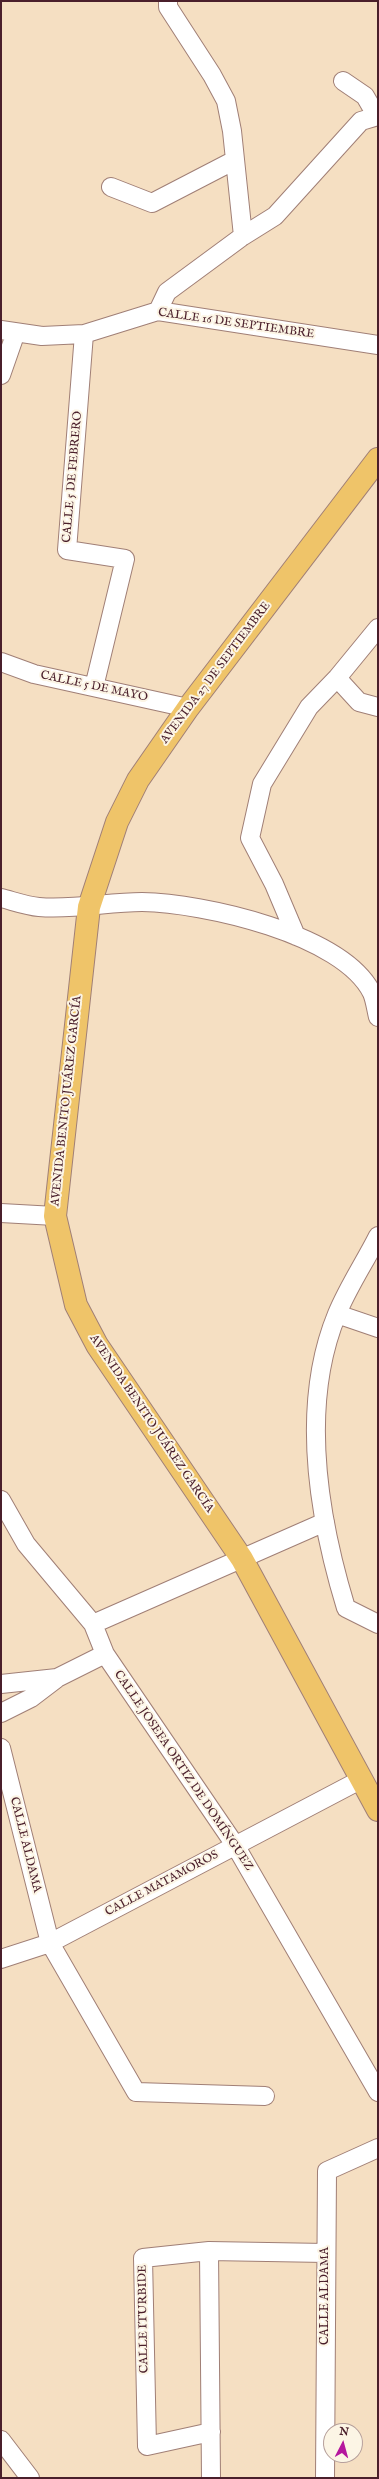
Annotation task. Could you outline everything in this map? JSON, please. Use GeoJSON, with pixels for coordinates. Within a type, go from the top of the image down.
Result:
{"type":"FeatureCollection","features":[{"type":"Feature","properties":{"kind":"main road","name":"AVENIDA 27 DE SEPTIEMBRE"},"geometry":{"type":"LineString","coordinates":[[89,907],[117,822],[138,780],[188,708],[378,458]]}},
{"type":"Feature","properties":{"kind":"main road","name":"AVENIDA BENITO JUÁREZ GARCÍA"},"geometry":{"type":"LineString","coordinates":[[89,907],[55,1216],[76,1305],[97,1345],[242,1559],[378,1810]]}},
{"type":"Feature","properties":{"kind":"street"},"geometry":{"type":"LineString","coordinates":[[168,1],[168,7],[212,75],[226,102],[235,160],[243,236]]}},
{"type":"Feature","properties":{"kind":"street"},"geometry":{"type":"LineString","coordinates":[[158,311],[168,292],[243,236],[275,216],[361,121],[377,115],[365,96],[343,81]]}},
{"type":"Feature","properties":{"kind":"street"},"geometry":{"type":"LineString","coordinates":[[111,187],[152,203],[235,160]]}},
{"type":"Feature","properties":{"kind":"street","name":"CALLE 16 DE SEPTIEMBRE"},"geometry":{"type":"LineString","coordinates":[[8,331],[42,336],[84,334],[158,311],[378,346]]}},
{"type":"Feature","properties":{"kind":"street"},"geometry":{"type":"LineString","coordinates":[[1,375],[8,331]]}},
{"type":"Feature","properties":{"kind":"street","name":"CALLE 5 DE FEBRERO"},"geometry":{"type":"LineString","coordinates":[[84,334],[67,550],[125,559],[94,687]]}},
{"type":"Feature","properties":{"kind":"street"},"geometry":{"type":"LineString","coordinates":[[296,936],[274,884],[250,838],[262,784],[309,707],[337,678],[378,628]]}},
{"type":"Feature","properties":{"kind":"street","name":"CALLE 5 DE MAYO"},"geometry":{"type":"LineString","coordinates":[[1,662],[34,674],[188,708]]}},
{"type":"Feature","properties":{"kind":"street"},"geometry":{"type":"LineString","coordinates":[[337,678],[359,702],[378,707]]}},
{"type":"Feature","properties":{"kind":"street"},"geometry":{"type":"LineString","coordinates":[[1,898],[39,907],[89,907],[143,902],[200,908],[246,918],[296,936],[322,948],[352,969],[375,993],[378,1017]]}},
{"type":"Feature","properties":{"kind":"street"},"geometry":{"type":"LineString","coordinates":[[1,1213],[55,1216]]}},
{"type":"Feature","properties":{"kind":"street"},"geometry":{"type":"LineString","coordinates":[[378,1236],[337,1314],[320,1371],[315,1404],[314,1434],[325,1522],[333,1566],[346,1608],[378,1624]]}},
{"type":"Feature","properties":{"kind":"street"},"geometry":{"type":"LineString","coordinates":[[337,1314],[378,1328]]}},
{"type":"Feature","properties":{"kind":"street","name":"CALLE JOSEFA ORTIZ DE DOMÍNGUEZ"},"geometry":{"type":"LineString","coordinates":[[1,1500],[26,1544],[93,1624],[105,1654],[235,1845],[378,2092]]}},
{"type":"Feature","properties":{"kind":"street"},"geometry":{"type":"LineString","coordinates":[[93,1624],[325,1522]]}},
{"type":"Feature","properties":{"kind":"street"},"geometry":{"type":"LineString","coordinates":[[1,1713],[31,1698],[57,1678],[105,1654]]}},
{"type":"Feature","properties":{"kind":"street"},"geometry":{"type":"LineString","coordinates":[[1,1684],[57,1678]]}},
{"type":"Feature","properties":{"kind":"street","name":"CALLE ALDAMA"},"geometry":{"type":"LineString","coordinates":[[1,1748],[50,1943],[136,2092],[265,2096]]}},
{"type":"Feature","properties":{"kind":"street","name":"CALLE MATAMOROS"},"geometry":{"type":"LineString","coordinates":[[1,1959],[50,1943],[362,1779]]}},
{"type":"Feature","properties":{"kind":"street","name":"CALLE ALDAMA"},"geometry":{"type":"LineString","coordinates":[[325,2478],[327,2171],[378,2148]]}},
{"type":"Feature","properties":{"kind":"street"},"geometry":{"type":"LineString","coordinates":[[209,2251],[211,2478]]}},
{"type":"Feature","properties":{"kind":"street","name":"CALLE ITURBIDE"},"geometry":{"type":"LineString","coordinates":[[211,2432],[147,2446],[143,2258],[209,2251],[326,2253]]}},
{"type":"Feature","properties":{"kind":"street"},"geometry":{"type":"LineString","coordinates":[[1,2440],[30,2478]]}}]}
